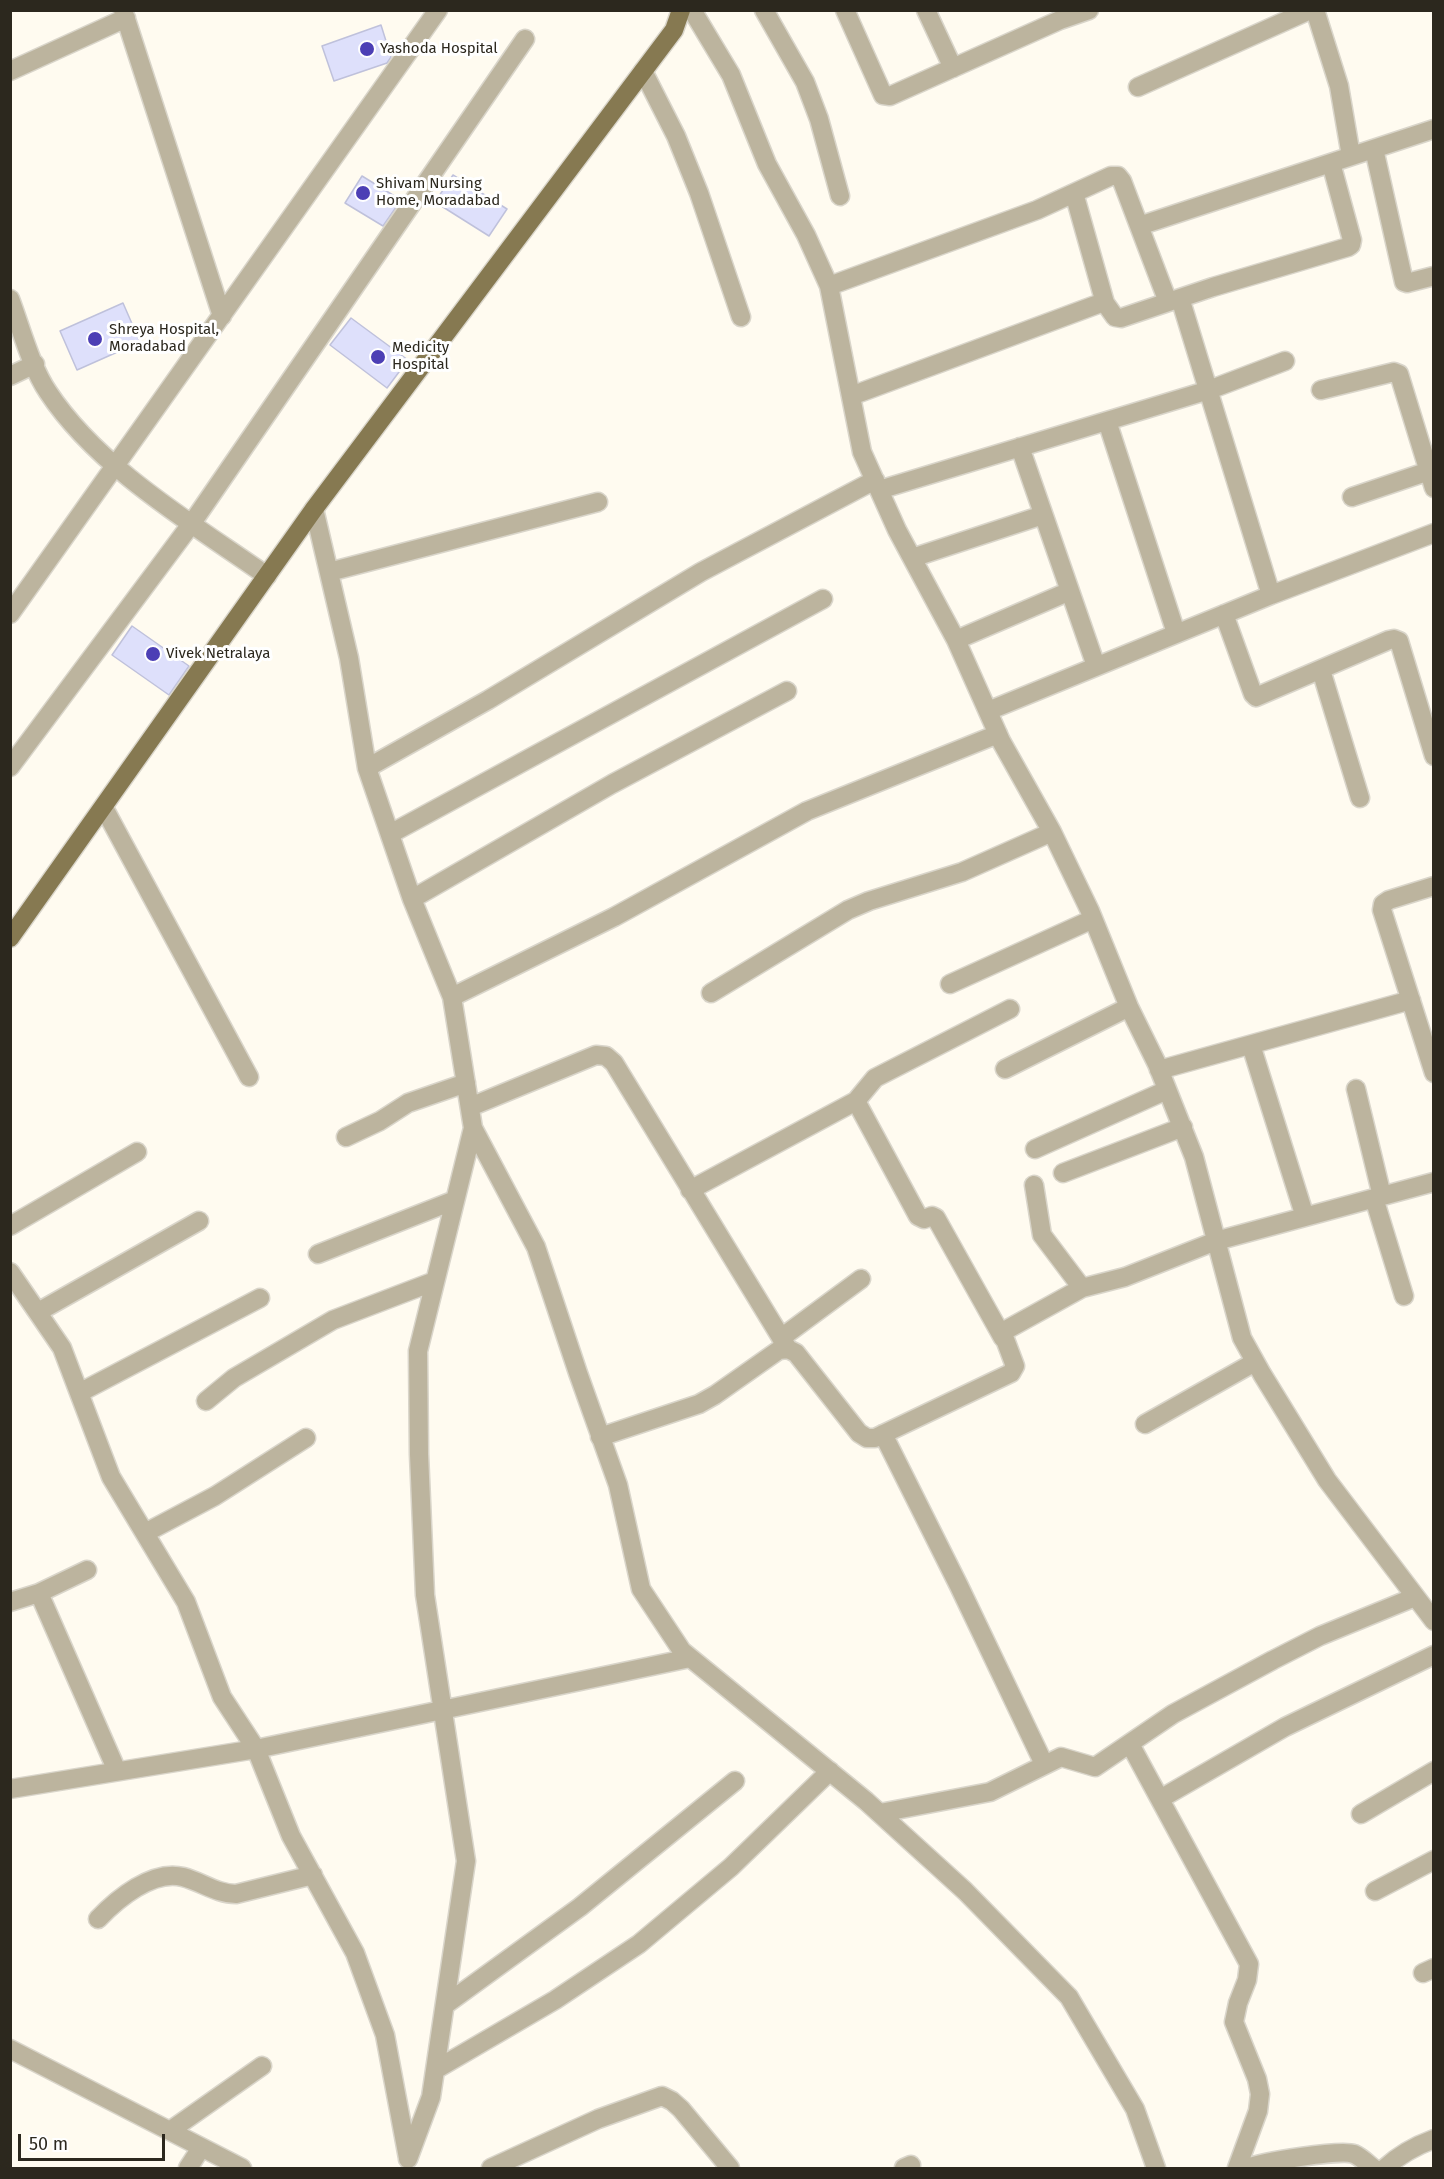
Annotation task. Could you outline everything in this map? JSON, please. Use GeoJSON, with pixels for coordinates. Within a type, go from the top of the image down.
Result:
{"type":"FeatureCollection","features":[{"type":"Feature","properties":{"kind":"main road"},"geometry":{"type":"LineString","coordinates":[[10,938],[314,509],[674,30],[681,10]]}},
{"type":"Feature","properties":{"kind":"street"},"geometry":{"type":"LineString","coordinates":[[10,614],[438,10]]}},
{"type":"Feature","properties":{"kind":"street"},"geometry":{"type":"LineString","coordinates":[[692,10],[730,75],[767,164],[806,235],[829,286],[862,452],[912,558],[956,640],[998,734],[1052,832],[1093,919],[1129,1007],[1183,1127],[1194,1157],[1242,1338],[1327,1480],[1434,1621]]}},
{"type":"Feature","properties":{"kind":"street"},"geometry":{"type":"LineString","coordinates":[[764,10],[805,82],[819,119],[840,196]]}},
{"type":"Feature","properties":{"kind":"street"},"geometry":{"type":"LineString","coordinates":[[845,10],[883,95],[890,96],[953,68],[1058,15],[1089,10]]}},
{"type":"Feature","properties":{"kind":"street"},"geometry":{"type":"LineString","coordinates":[[926,10],[953,68]]}},
{"type":"Feature","properties":{"kind":"street"},"geometry":{"type":"LineString","coordinates":[[1138,87],[1310,10]]}},
{"type":"Feature","properties":{"kind":"street"},"geometry":{"type":"LineString","coordinates":[[1315,10],[1339,86],[1351,156]]}},
{"type":"Feature","properties":{"kind":"street"},"geometry":{"type":"LineString","coordinates":[[10,71],[125,14],[222,316]]}},
{"type":"Feature","properties":{"kind":"street"},"geometry":{"type":"LineString","coordinates":[[10,767],[192,523],[525,39]]}},
{"type":"Feature","properties":{"kind":"street"},"geometry":{"type":"LineString","coordinates":[[643,71],[676,136],[699,193],[741,317]]}},
{"type":"Feature","properties":{"kind":"street"},"geometry":{"type":"LineString","coordinates":[[1139,226],[1434,129]]}},
{"type":"Feature","properties":{"kind":"street"},"geometry":{"type":"LineString","coordinates":[[1374,149],[1402,278],[1407,283],[1434,276]]}},
{"type":"Feature","properties":{"kind":"street"},"geometry":{"type":"LineString","coordinates":[[1074,193],[1105,303],[1115,316],[1120,318],[1351,244],[1352,240],[1330,163]]}},
{"type":"Feature","properties":{"kind":"street"},"geometry":{"type":"LineString","coordinates":[[829,286],[1037,210],[1111,176],[1118,176],[1174,300],[1209,390],[1271,595]]}},
{"type":"Feature","properties":{"kind":"street"},"geometry":{"type":"LineString","coordinates":[[10,299],[46,391],[65,415],[115,468],[267,576]]}},
{"type":"Feature","properties":{"kind":"street"},"geometry":{"type":"LineString","coordinates":[[851,396],[1105,303]]}},
{"type":"Feature","properties":{"kind":"street"},"geometry":{"type":"LineString","coordinates":[[367,768],[488,700],[701,572],[877,485],[1020,447],[1209,390],[1285,361]]}},
{"type":"Feature","properties":{"kind":"street"},"geometry":{"type":"LineString","coordinates":[[10,376],[34,364]]}},
{"type":"Feature","properties":{"kind":"street"},"geometry":{"type":"LineString","coordinates":[[1321,390],[1394,372],[1399,374],[1431,479],[1352,497]]}},
{"type":"Feature","properties":{"kind":"street"},"geometry":{"type":"LineString","coordinates":[[1107,421],[1176,633]]}},
{"type":"Feature","properties":{"kind":"street"},"geometry":{"type":"LineString","coordinates":[[1020,447],[1096,666]]}},
{"type":"Feature","properties":{"kind":"street"},"geometry":{"type":"LineString","coordinates":[[329,572],[598,502]]}},
{"type":"Feature","properties":{"kind":"street"},"geometry":{"type":"LineString","coordinates":[[314,509],[349,658],[367,768],[412,899],[452,997],[473,1128],[536,1247],[618,1485],[641,1589],[682,1651],[880,1813],[965,1891],[1069,1997],[1135,2109],[1156,2169]]}},
{"type":"Feature","properties":{"kind":"street"},"geometry":{"type":"LineString","coordinates":[[912,558],[1043,515]]}},
{"type":"Feature","properties":{"kind":"street"},"geometry":{"type":"LineString","coordinates":[[988,711],[1271,595],[1434,533]]}},
{"type":"Feature","properties":{"kind":"street"},"geometry":{"type":"LineString","coordinates":[[956,640],[1070,591]]}},
{"type":"Feature","properties":{"kind":"street"},"geometry":{"type":"LineString","coordinates":[[390,834],[823,599]]}},
{"type":"Feature","properties":{"kind":"street"},"geometry":{"type":"LineString","coordinates":[[1224,614],[1256,697],[1389,640],[1399,641],[1434,756]]}},
{"type":"Feature","properties":{"kind":"street"},"geometry":{"type":"LineString","coordinates":[[1321,670],[1360,798]]}},
{"type":"Feature","properties":{"kind":"street"},"geometry":{"type":"LineString","coordinates":[[412,899],[612,784],[787,691]]}},
{"type":"Feature","properties":{"kind":"street"},"geometry":{"type":"LineString","coordinates":[[452,997],[614,916],[807,811],[998,734]]}},
{"type":"Feature","properties":{"kind":"street"},"geometry":{"type":"LineString","coordinates":[[104,808],[249,1077]]}},
{"type":"Feature","properties":{"kind":"street"},"geometry":{"type":"LineString","coordinates":[[711,993],[848,910],[869,901],[962,872],[1052,832]]}},
{"type":"Feature","properties":{"kind":"street"},"geometry":{"type":"LineString","coordinates":[[1434,886],[1389,900],[1383,904],[1382,910],[1434,1073]]}},
{"type":"Feature","properties":{"kind":"street"},"geometry":{"type":"LineString","coordinates":[[950,984],[1093,919]]}},
{"type":"Feature","properties":{"kind":"street"},"geometry":{"type":"LineString","coordinates":[[1159,1070],[1411,1000]]}},
{"type":"Feature","properties":{"kind":"street"},"geometry":{"type":"LineString","coordinates":[[1005,1069],[1129,1007]]}},
{"type":"Feature","properties":{"kind":"street"},"geometry":{"type":"LineString","coordinates":[[690,1190],[856,1101],[875,1078],[1010,1009]]}},
{"type":"Feature","properties":{"kind":"street"},"geometry":{"type":"LineString","coordinates":[[1251,1045],[1305,1217]]}},
{"type":"Feature","properties":{"kind":"street"},"geometry":{"type":"LineString","coordinates":[[470,1107],[596,1055],[606,1056],[614,1063],[784,1343],[796,1353],[860,1432],[867,1438],[875,1438],[1011,1373],[1015,1366],[1003,1338],[936,1218],[932,1216],[924,1219],[918,1216],[856,1101]]}},
{"type":"Feature","properties":{"kind":"street"},"geometry":{"type":"LineString","coordinates":[[346,1137],[380,1121],[408,1103],[466,1083]]}},
{"type":"Feature","properties":{"kind":"street"},"geometry":{"type":"LineString","coordinates":[[1356,1089],[1378,1197],[1404,1296]]}},
{"type":"Feature","properties":{"kind":"street"},"geometry":{"type":"LineString","coordinates":[[1035,1149],[1167,1090]]}},
{"type":"Feature","properties":{"kind":"street"},"geometry":{"type":"LineString","coordinates":[[1063,1173],[1183,1127]]}},
{"type":"Feature","properties":{"kind":"street"},"geometry":{"type":"LineString","coordinates":[[408,2164],[431,2097],[466,1861],[425,1595],[419,1454],[418,1351],[473,1128]]}},
{"type":"Feature","properties":{"kind":"street"},"geometry":{"type":"LineString","coordinates":[[10,1226],[137,1152]]}},
{"type":"Feature","properties":{"kind":"street"},"geometry":{"type":"LineString","coordinates":[[1003,1338],[1006,1330],[1082,1288],[1125,1277],[1216,1241],[1433,1184]]}},
{"type":"Feature","properties":{"kind":"street"},"geometry":{"type":"LineString","coordinates":[[1034,1185],[1042,1235],[1082,1288]]}},
{"type":"Feature","properties":{"kind":"street"},"geometry":{"type":"LineString","coordinates":[[318,1254],[455,1200]]}},
{"type":"Feature","properties":{"kind":"street"},"geometry":{"type":"LineString","coordinates":[[38,1312],[198,1221]]}},
{"type":"Feature","properties":{"kind":"street"},"geometry":{"type":"LineString","coordinates":[[10,1272],[62,1348],[111,1477],[186,1602],[222,1697],[256,1749],[291,1836],[355,1953],[385,2035],[408,2164]]}},
{"type":"Feature","properties":{"kind":"street"},"geometry":{"type":"LineString","coordinates":[[600,1437],[699,1404],[715,1395],[779,1350],[784,1343],[861,1278]]}},
{"type":"Feature","properties":{"kind":"street"},"geometry":{"type":"LineString","coordinates":[[206,1401],[234,1378],[333,1320],[435,1281]]}},
{"type":"Feature","properties":{"kind":"street"},"geometry":{"type":"LineString","coordinates":[[79,1393],[260,1298]]}},
{"type":"Feature","properties":{"kind":"street"},"geometry":{"type":"LineString","coordinates":[[1145,1424],[1255,1362]]}},
{"type":"Feature","properties":{"kind":"street"},"geometry":{"type":"LineString","coordinates":[[883,1434],[1044,1764]]}},
{"type":"Feature","properties":{"kind":"street"},"geometry":{"type":"LineString","coordinates":[[144,1533],[215,1496],[306,1438]]}},
{"type":"Feature","properties":{"kind":"street"},"geometry":{"type":"LineString","coordinates":[[10,1602],[39,1593],[87,1570]]}},
{"type":"Feature","properties":{"kind":"street"},"geometry":{"type":"LineString","coordinates":[[39,1593],[117,1772]]}},
{"type":"Feature","properties":{"kind":"street"},"geometry":{"type":"LineString","coordinates":[[880,1813],[990,1792],[1061,1757],[1095,1767],[1173,1714],[1282,1655],[1320,1636],[1415,1597]]}},
{"type":"Feature","properties":{"kind":"street"},"geometry":{"type":"LineString","coordinates":[[1160,1799],[1285,1727],[1434,1656]]}},
{"type":"Feature","properties":{"kind":"street"},"geometry":{"type":"LineString","coordinates":[[10,1789],[256,1749],[690,1658]]}},
{"type":"Feature","properties":{"kind":"street"},"geometry":{"type":"LineString","coordinates":[[1130,1744],[1249,1964],[1247,1980],[1234,2022],[1257,2079],[1260,2094],[1258,2111],[1237,2169]]}},
{"type":"Feature","properties":{"kind":"street"},"geometry":{"type":"LineString","coordinates":[[435,2070],[555,2000],[639,1944],[731,1867],[830,1771]]}},
{"type":"Feature","properties":{"kind":"street"},"geometry":{"type":"LineString","coordinates":[[1360,1814],[1434,1771]]}},
{"type":"Feature","properties":{"kind":"street"},"geometry":{"type":"LineString","coordinates":[[445,2005],[580,1907],[735,1781]]}},
{"type":"Feature","properties":{"kind":"street"},"geometry":{"type":"LineString","coordinates":[[1375,1891],[1434,1860]]}},
{"type":"Feature","properties":{"kind":"street"},"geometry":{"type":"LineString","coordinates":[[98,1919],[128,1892],[161,1876],[181,1876],[224,1894],[236,1894],[313,1875]]}},
{"type":"Feature","properties":{"kind":"street"},"geometry":{"type":"LineString","coordinates":[[10,2049],[171,2130],[242,2169]]}},
{"type":"Feature","properties":{"kind":"street"},"geometry":{"type":"LineString","coordinates":[[171,2130],[262,2066]]}},
{"type":"Feature","properties":{"kind":"street"},"geometry":{"type":"LineString","coordinates":[[491,2169],[598,2119],[662,2096],[681,2109],[730,2169]]}},
{"type":"Feature","properties":{"kind":"street"},"geometry":{"type":"LineString","coordinates":[[1384,2169],[1418,2145],[1434,2139]]}},
{"type":"Feature","properties":{"kind":"street"},"geometry":{"type":"LineString","coordinates":[[188,2169],[201,2148]]}},
{"type":"Feature","properties":{"kind":"street"},"geometry":{"type":"LineString","coordinates":[[1247,2169],[1269,2163],[1346,2152],[1361,2158],[1373,2169]]}},
{"type":"Feature","properties":{"kind":"building"},"geometry":{"type":"Polygon","coordinates":[[[381,25],[391,57],[387,63],[334,81],[322,46],[381,25]]]}},
{"type":"Feature","properties":{"kind":"building"},"geometry":{"type":"Polygon","coordinates":[[[453,175],[507,209],[489,236],[435,202],[453,175]]]}},
{"type":"Feature","properties":{"kind":"building"},"geometry":{"type":"Polygon","coordinates":[[[362,176],[401,200],[383,226],[345,203],[362,176]]]}},
{"type":"Feature","properties":{"kind":"building"},"geometry":{"type":"Polygon","coordinates":[[[123,303],[140,342],[77,370],[60,331],[123,303]]]}},
{"type":"Feature","properties":{"kind":"building"},"geometry":{"type":"Polygon","coordinates":[[[351,318],[408,360],[387,388],[330,345],[351,318]]]}},
{"type":"Feature","properties":{"kind":"building"},"geometry":{"type":"Polygon","coordinates":[[[132,626],[189,666],[169,695],[112,655],[132,626]]]}},
{"type":"Feature","properties":{"kind":"place","name":"Yashoda Hospital"},"geometry":{"type":"Point","coordinates":[367,49]}},
{"type":"Feature","properties":{"kind":"place","name":"Shivam Nursing Home, Moradabad"},"geometry":{"type":"Point","coordinates":[363,193]}},
{"type":"Feature","properties":{"kind":"place","name":"Shreya Hospital, Moradabad"},"geometry":{"type":"Point","coordinates":[95,339]}},
{"type":"Feature","properties":{"kind":"place","name":"Medicity Hospital"},"geometry":{"type":"Point","coordinates":[378,357]}},
{"type":"Feature","properties":{"kind":"place","name":"Vivek Netralaya"},"geometry":{"type":"Point","coordinates":[153,654]}}]}
